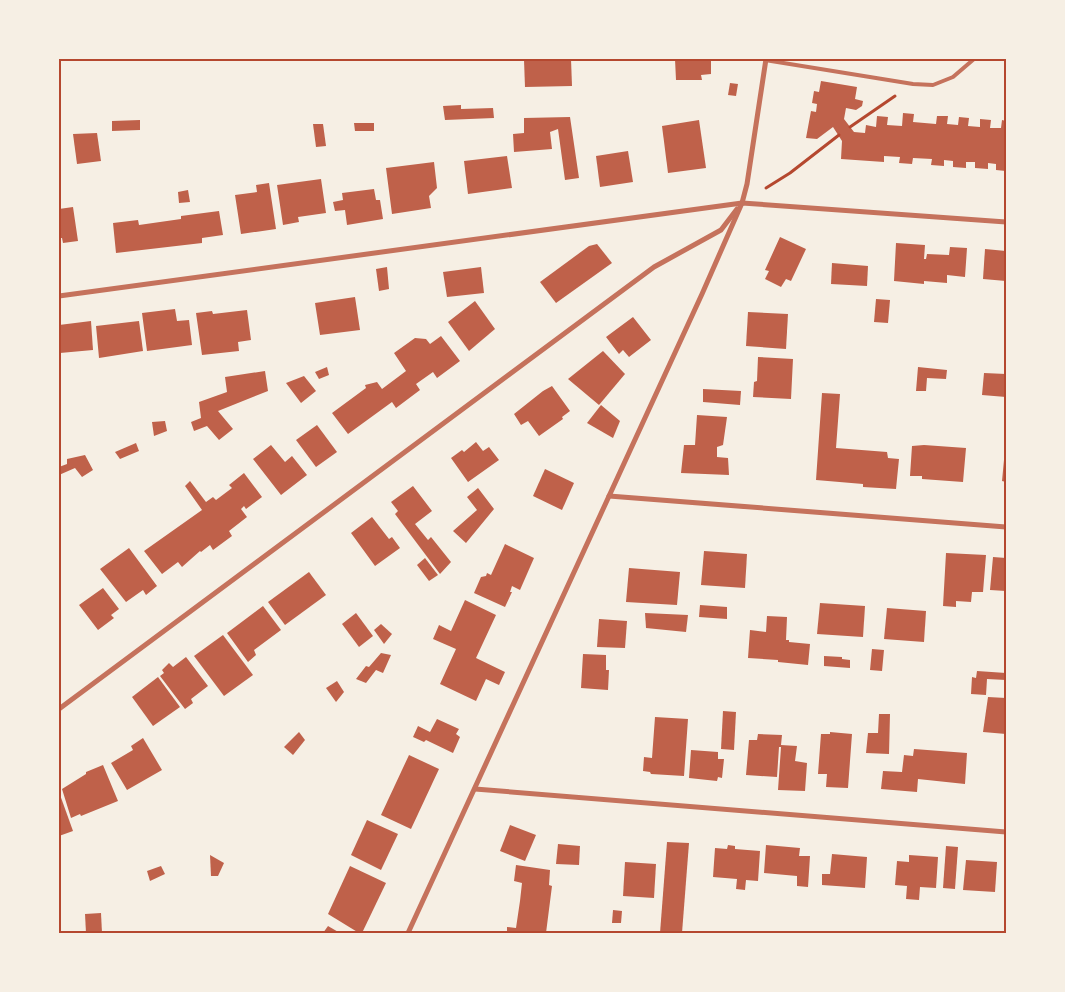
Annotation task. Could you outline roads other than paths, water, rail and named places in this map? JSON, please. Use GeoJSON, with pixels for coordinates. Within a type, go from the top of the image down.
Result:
{"type":"FeatureCollection","features":[{"type":"Feature","properties":{"kind":"street"},"geometry":{"type":"LineString","coordinates":[[408,933],[742,203],[749,175],[766,59]]}},
{"type":"Feature","properties":{"kind":"street"},"geometry":{"type":"LineString","coordinates":[[59,709],[654,267],[721,230],[742,203]]}},
{"type":"Feature","properties":{"kind":"street"},"geometry":{"type":"LineString","coordinates":[[59,296],[742,203],[1006,222]]}},
{"type":"Feature","properties":{"kind":"street"},"geometry":{"type":"LineString","coordinates":[[609,496],[1006,527]]}},
{"type":"Feature","properties":{"kind":"street"},"geometry":{"type":"LineString","coordinates":[[475,789],[1006,832]]}},
{"type":"Feature","properties":{"kind":"lane"},"geometry":{"type":"LineString","coordinates":[[766,59],[913,84],[933,85],[952,77],[974,59]]}}]}
